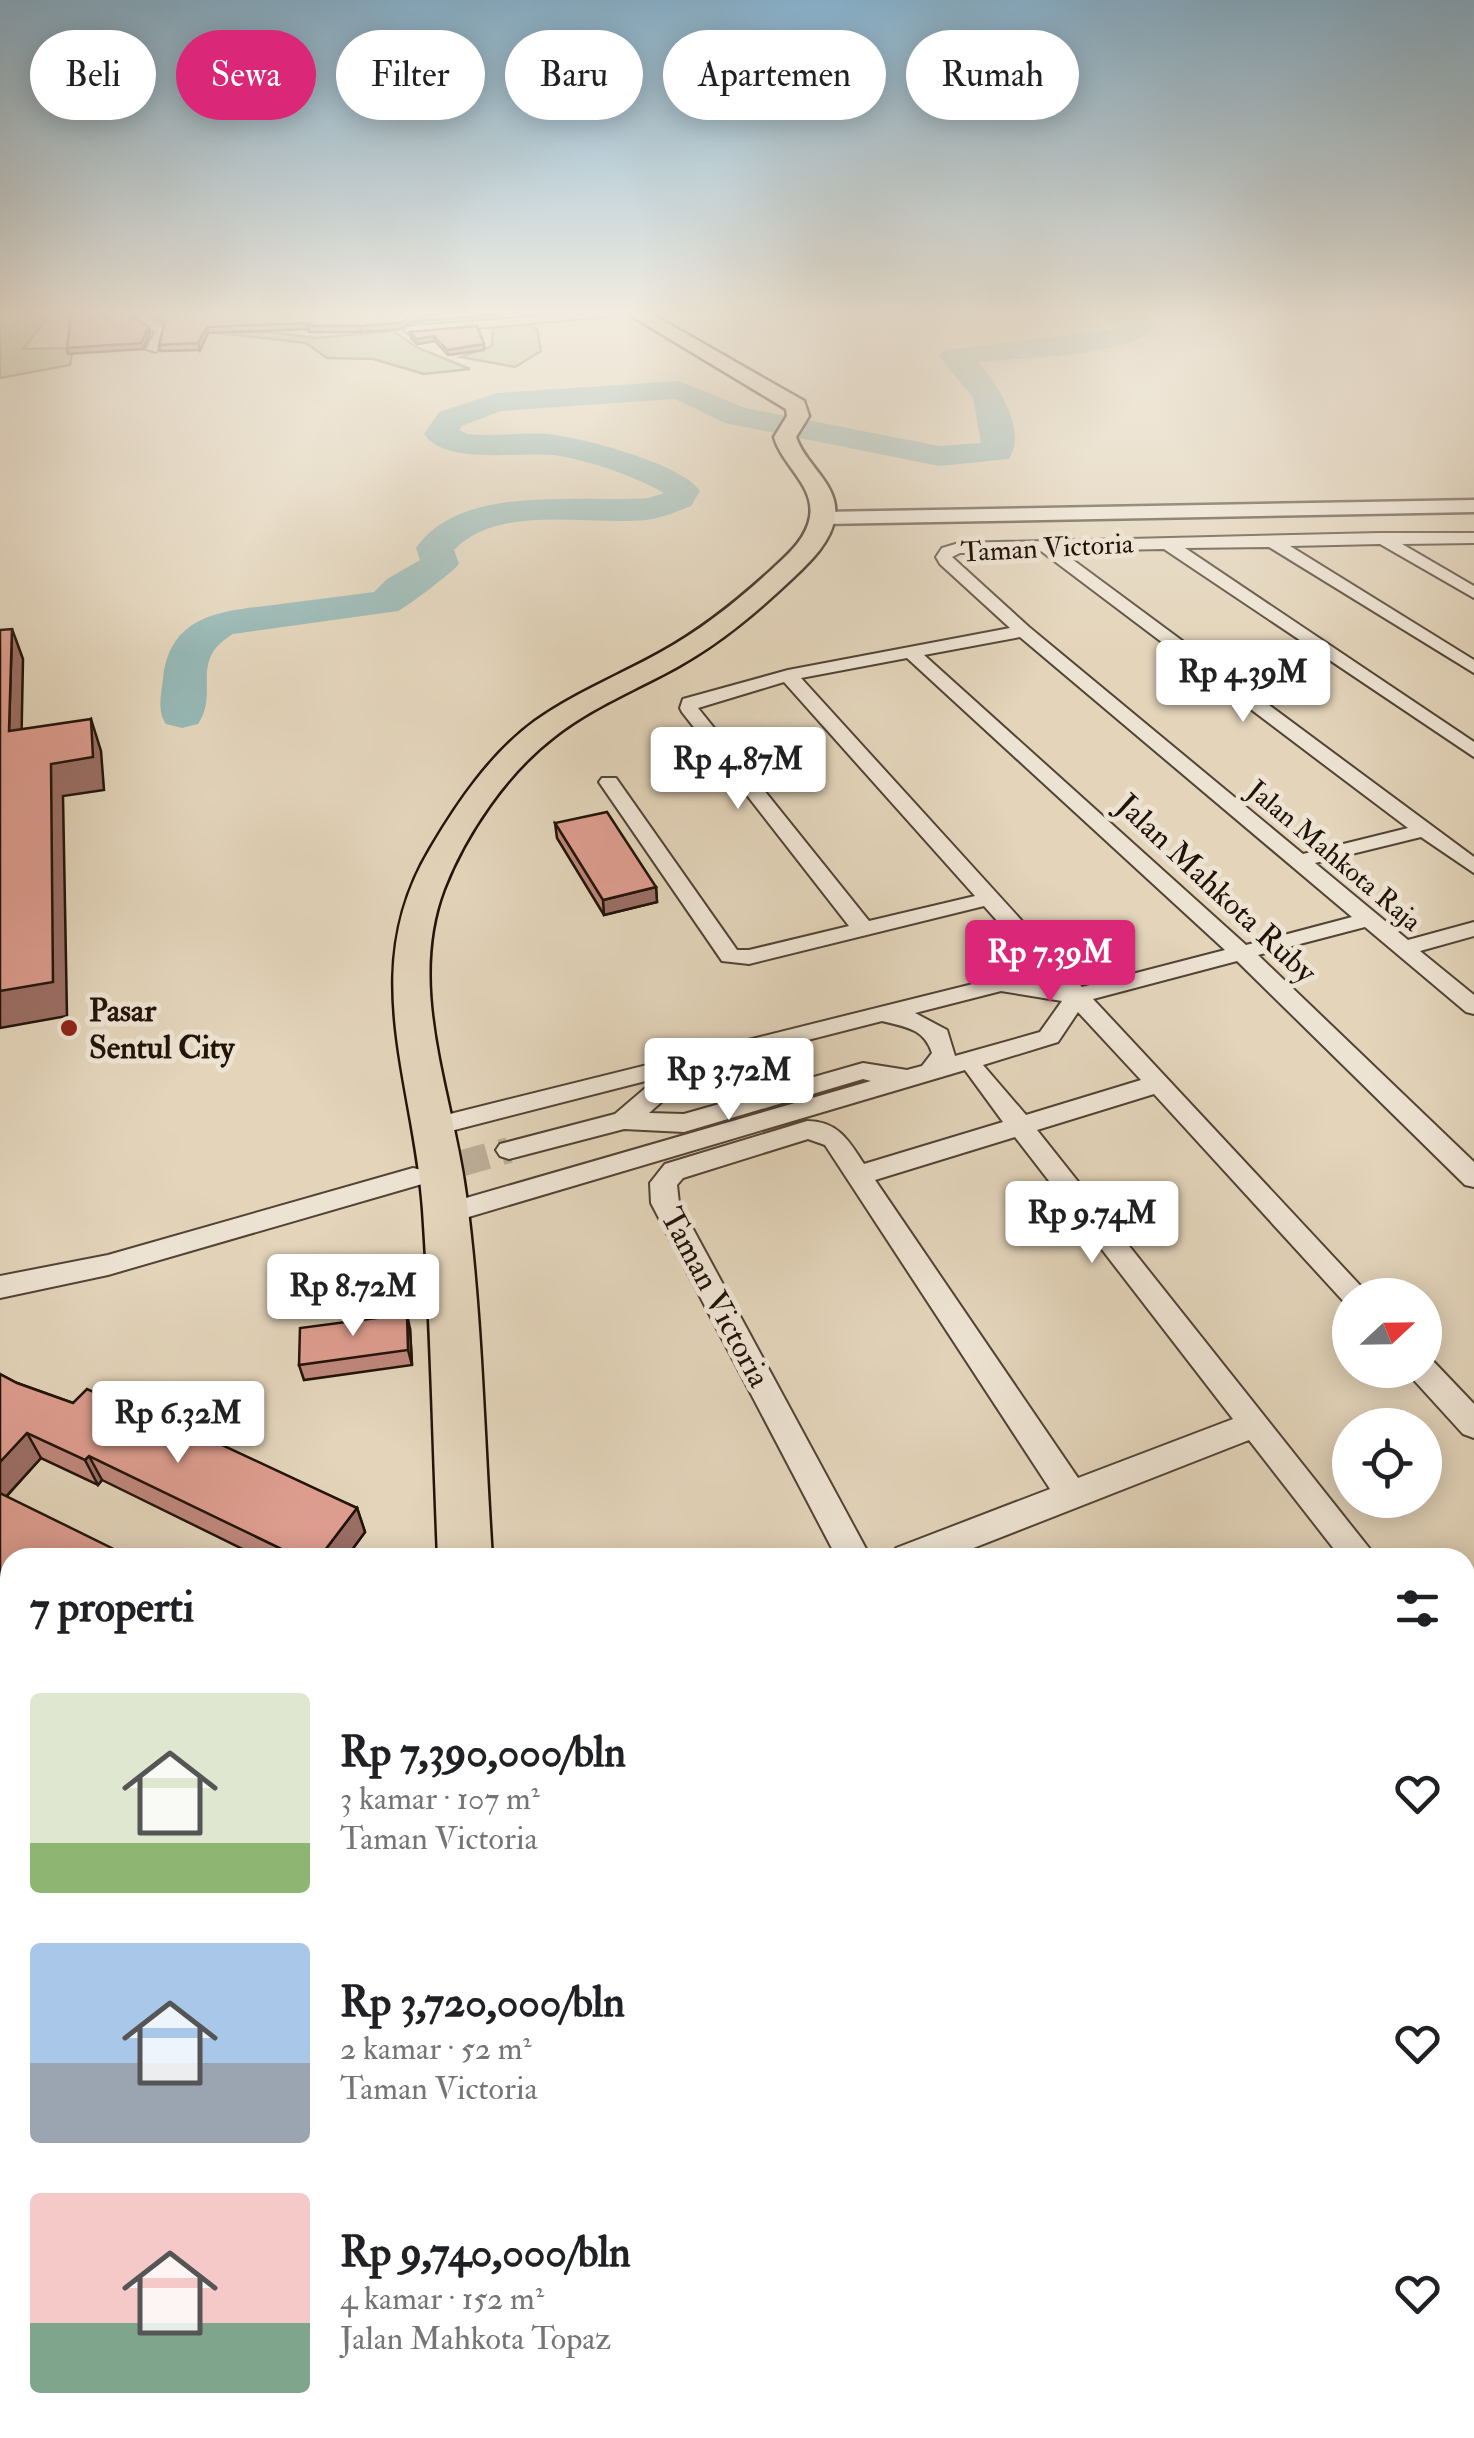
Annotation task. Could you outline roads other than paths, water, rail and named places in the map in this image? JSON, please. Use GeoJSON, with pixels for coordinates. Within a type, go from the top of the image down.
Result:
{"type":"FeatureCollection","features":[{"type":"Feature","properties":{"kind":"main road"},"geometry":{"type":"LineString","coordinates":[[464,1548],[445,1214],[435,1126],[412,1023],[413,940],[426,890],[452,842],[496,778],[544,728],[694,646],[754,600],[817,536],[824,500],[816,483],[787,449],[792,426]]}},
{"type":"Feature","properties":{"kind":"street"},"geometry":{"type":"LineString","coordinates":[[823,518],[1474,506]]}},
{"type":"Feature","properties":{"kind":"street"},"geometry":{"type":"LineString","coordinates":[[1379,538],[1474,592]]}},
{"type":"Feature","properties":{"kind":"street","name":"Taman Victoria"},"geometry":{"type":"LineString","coordinates":[[1023,631],[944,557],[958,548],[1042,544],[1474,538]]}},
{"type":"Feature","properties":{"kind":"street"},"geometry":{"type":"LineString","coordinates":[[1269,540],[1474,668]]}},
{"type":"Feature","properties":{"kind":"street"},"geometry":{"type":"LineString","coordinates":[[1165,542],[1474,750]]}},
{"type":"Feature","properties":{"kind":"street"},"geometry":{"type":"LineString","coordinates":[[1042,544],[1474,867]]}},
{"type":"Feature","properties":{"kind":"street"},"geometry":{"type":"LineString","coordinates":[[862,929],[688,708],[698,698],[788,676],[1023,631]]}},
{"type":"Feature","properties":{"kind":"street","name":"Jalan Mahkota Raja"},"geometry":{"type":"LineString","coordinates":[[1023,631],[1474,1006]]}},
{"type":"Feature","properties":{"kind":"street","name":"Jalan Mahkota Ruby"},"geometry":{"type":"LineString","coordinates":[[911,652],[1243,954],[1474,1178]]}},
{"type":"Feature","properties":{"kind":"street"},"geometry":{"type":"LineString","coordinates":[[788,676],[1077,996],[1339,1278]]}},
{"type":"Feature","properties":{"kind":"street"},"geometry":{"type":"LineString","coordinates":[[609,782],[730,956],[749,957],[992,898]]}},
{"type":"Feature","properties":{"kind":"street"},"geometry":{"type":"LineString","coordinates":[[1299,861],[1424,830]]}},
{"type":"Feature","properties":{"kind":"street"},"geometry":{"type":"LineString","coordinates":[[435,1126],[1001,984],[1077,996],[1366,920]]}},
{"type":"Feature","properties":{"kind":"street"},"geometry":{"type":"LineString","coordinates":[[1404,948],[1474,929]]}},
{"type":"Feature","properties":{"kind":"street"},"geometry":{"type":"LineString","coordinates":[[445,1214],[1049,1037],[1077,996]]}},
{"type":"Feature","properties":{"kind":"street"},"geometry":{"type":"LineString","coordinates":[[624,1120],[665,1085],[842,1034],[870,1016],[917,1021],[938,1035],[944,1054],[921,1077]]}},
{"type":"Feature","properties":{"kind":"street"},"geometry":{"type":"LineString","coordinates":[[509,1150],[624,1120],[684,1123],[863,1071],[921,1077]]}},
{"type":"Feature","properties":{"kind":"street"},"geometry":{"type":"LineString","coordinates":[[977,1071],[1353,1548]]}},
{"type":"Feature","properties":{"kind":"street"},"geometry":{"type":"LineString","coordinates":[[859,1175],[1161,1083]]}},
{"type":"Feature","properties":{"kind":"street","name":"Taman Victoria"},"geometry":{"type":"LineString","coordinates":[[850,1548],[662,1192],[663,1182],[674,1171],[807,1130],[818,1130],[834,1139],[1072,1494]]}},
{"type":"Feature","properties":{"kind":"street"},"geometry":{"type":"LineString","coordinates":[[0,1287],[108,1265],[413,1177]]}},
{"type":"Feature","properties":{"kind":"street"},"geometry":{"type":"LineString","coordinates":[[1440,1388],[1474,1425]]}},
{"type":"Feature","properties":{"kind":"street"},"geometry":{"type":"LineString","coordinates":[[934,1548],[1255,1424]]}},
{"type":"Feature","properties":{"kind":"waterway"},"geometry":{"type":"LineString","coordinates":[[182,715],[191,650],[208,631],[223,623],[384,603],[398,595],[401,587],[440,564],[435,548],[451,531],[475,521],[534,511],[650,509],[679,499],[683,491],[673,483],[570,448],[468,443],[440,434],[445,426]]}},
{"type":"Feature","properties":{"kind":"waterway"},"geometry":{"type":"LineString","coordinates":[[784,426],[939,456],[997,452],[995,426]]}},
{"type":"Feature","properties":{"kind":"tunnel"},"geometry":{"type":"LineString","coordinates":[[424,1174],[509,1150]]}},
{"type":"Feature","properties":{"kind":"place","name":"Pasar Sentul City"},"geometry":{"type":"Point","coordinates":[69,1028]}}]}
